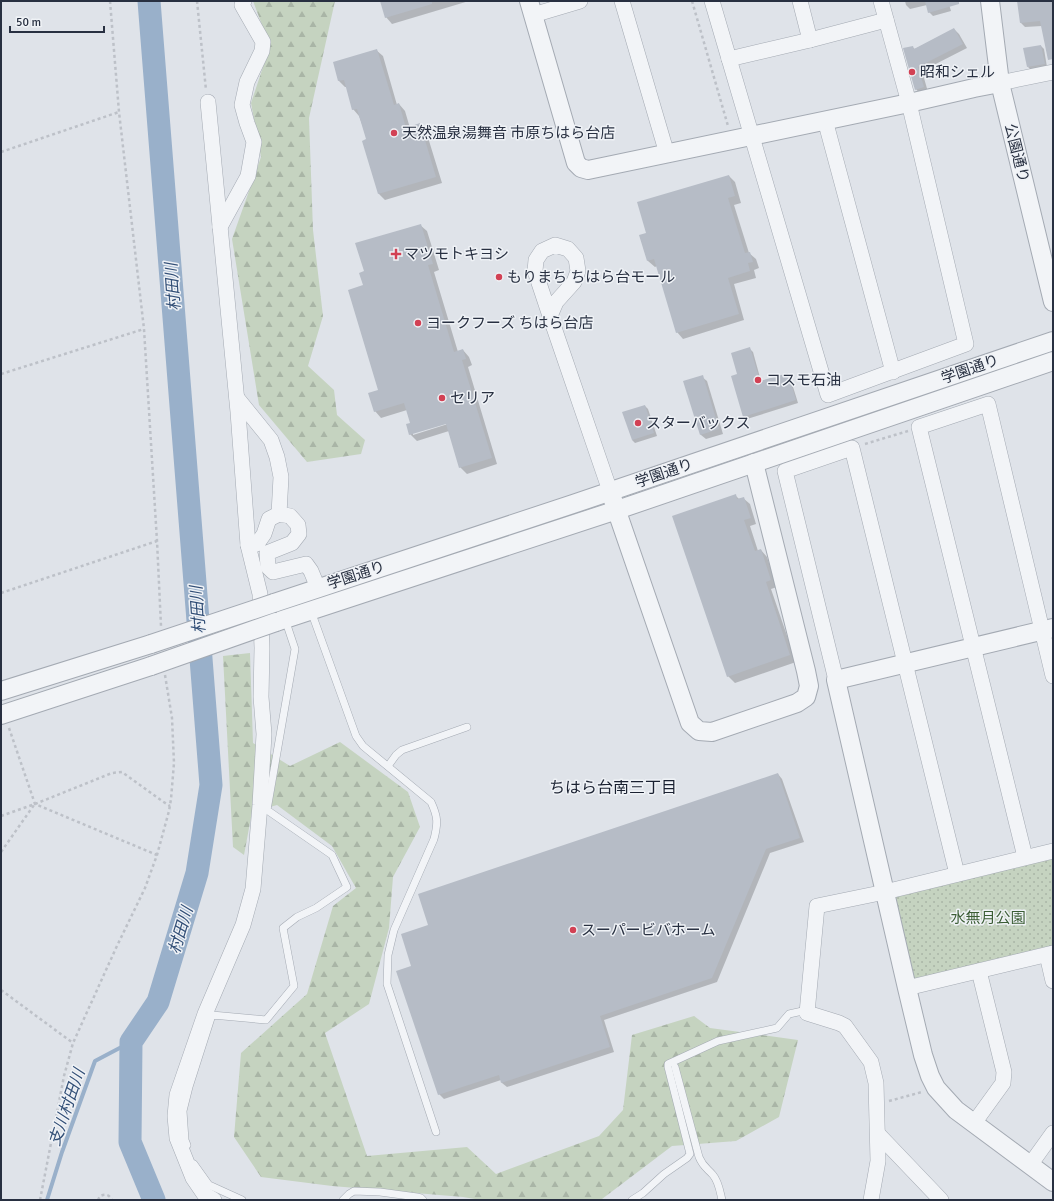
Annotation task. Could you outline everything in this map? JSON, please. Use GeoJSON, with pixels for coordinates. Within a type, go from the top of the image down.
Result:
{"type":"FeatureCollection","features":[{"type":"Feature","properties":{"kind":"street"},"geometry":{"type":"LineString","coordinates":[[220,227],[248,176],[254,142],[242,105],[247,82],[262,51],[263,42],[242,5],[244,1]]}},
{"type":"Feature","properties":{"kind":"street"},"geometry":{"type":"LineString","coordinates":[[580,1],[531,8],[576,163],[581,168],[588,170],[1053,72]]}},
{"type":"Feature","properties":{"kind":"street"},"geometry":{"type":"LineString","coordinates":[[622,1],[667,154]]}},
{"type":"Feature","properties":{"kind":"street"},"geometry":{"type":"LineString","coordinates":[[712,1],[828,395],[966,344],[909,103],[881,1]]}},
{"type":"Feature","properties":{"kind":"street"},"geometry":{"type":"LineString","coordinates":[[800,1],[810,40]]}},
{"type":"Feature","properties":{"kind":"street","name":"公園通り"},"geometry":{"type":"LineString","coordinates":[[990,1],[1000,83],[1053,302]]}},
{"type":"Feature","properties":{"kind":"street"},"geometry":{"type":"LineString","coordinates":[[729,59],[886,20]]}},
{"type":"Feature","properties":{"kind":"street"},"geometry":{"type":"LineString","coordinates":[[208,102],[237,398],[248,545],[260,594],[264,734],[253,889],[243,925],[205,1014],[177,1095],[174,1116],[177,1138],[193,1178],[204,1194],[214,1200]]}},
{"type":"Feature","properties":{"kind":"street"},"geometry":{"type":"LineString","coordinates":[[825,120],[893,372]]}},
{"type":"Feature","properties":{"kind":"street"},"geometry":{"type":"LineString","coordinates":[[550,316],[690,723],[699,731],[712,732],[797,703],[806,697],[809,686],[754,463]]}},
{"type":"Feature","properties":{"kind":"street","name":"学園通り"},"geometry":{"type":"LineString","coordinates":[[156,638],[274,603],[1053,341]]}},
{"type":"Feature","properties":{"kind":"street","name":"学園通り"},"geometry":{"type":"LineString","coordinates":[[2,714],[158,669],[281,621],[617,510],[1053,361]]}},
{"type":"Feature","properties":{"kind":"street"},"geometry":{"type":"LineString","coordinates":[[237,398],[271,440],[277,457],[281,477],[279,514]]}},
{"type":"Feature","properties":{"kind":"street"},"geometry":{"type":"LineString","coordinates":[[1025,857],[920,427],[988,404],[1047,629],[1053,676]]}},
{"type":"Feature","properties":{"kind":"street"},"geometry":{"type":"LineString","coordinates":[[957,874],[852,448],[785,472],[836,680],[923,1055],[936,1088],[956,1110],[1053,1182]]}},
{"type":"Feature","properties":{"kind":"street"},"geometry":{"type":"LineString","coordinates":[[248,545],[257,544],[264,534],[269,518],[279,514],[290,516],[298,525],[299,534],[292,543],[267,553],[268,567],[273,572],[306,564],[311,571],[318,588]]}},
{"type":"Feature","properties":{"kind":"street"},"geometry":{"type":"LineString","coordinates":[[836,680],[1047,629]]}},
{"type":"Feature","properties":{"kind":"street"},"geometry":{"type":"LineString","coordinates":[[1,691],[156,638]]}},
{"type":"Feature","properties":{"kind":"street"},"geometry":{"type":"LineString","coordinates":[[871,1200],[878,1161],[878,1134],[876,1083],[871,1062],[845,1026],[807,1013],[817,906],[885,892],[1053,851]]}},
{"type":"Feature","properties":{"kind":"street"},"geometry":{"type":"LineString","coordinates":[[907,988],[1050,954],[1053,981]]}},
{"type":"Feature","properties":{"kind":"street"},"geometry":{"type":"LineString","coordinates":[[974,1123],[1003,1083],[1004,1072],[979,971]]}},
{"type":"Feature","properties":{"kind":"street"},"geometry":{"type":"LineString","coordinates":[[1030,1165],[1053,1133]]}},
{"type":"Feature","properties":{"kind":"street"},"geometry":{"type":"LineString","coordinates":[[878,1134],[941,1200]]}},
{"type":"Feature","properties":{"kind":"lane"},"geometry":{"type":"LineString","coordinates":[[311,611],[356,736],[363,746],[431,802],[437,815],[437,827],[434,840],[394,930],[388,955],[387,984],[436,1132]]}},
{"type":"Feature","properties":{"kind":"lane"},"geometry":{"type":"LineString","coordinates":[[242,1200],[209,1185],[196,1168],[190,1157],[185,1140],[183,1111],[189,1087],[212,1016],[266,1020],[294,986],[283,928],[297,917],[316,908],[347,887],[332,855],[267,810],[295,649],[281,621]]}},
{"type":"Feature","properties":{"kind":"lane"},"geometry":{"type":"LineString","coordinates":[[388,766],[396,755],[402,750],[467,727]]}},
{"type":"Feature","properties":{"kind":"lane"},"geometry":{"type":"LineString","coordinates":[[632,1200],[643,1194],[664,1174],[687,1158],[690,1154],[668,1064],[718,1041],[777,1028],[788,1014],[808,1010]]}},
{"type":"Feature","properties":{"kind":"lane"},"geometry":{"type":"LineString","coordinates":[[675,1066],[699,1157],[702,1164],[713,1175],[717,1182],[722,1200]]}},
{"type":"Feature","properties":{"kind":"lane"},"geometry":{"type":"LineString","coordinates":[[343,1200],[354,1191],[417,1196],[422,1200]]}},
{"type":"Feature","properties":{"kind":"path"},"geometry":{"type":"LineString","coordinates":[[110,1],[119,112],[144,329],[157,541],[156,638]]}},
{"type":"Feature","properties":{"kind":"path"},"geometry":{"type":"LineString","coordinates":[[197,1],[208,102]]}},
{"type":"Feature","properties":{"kind":"path"},"geometry":{"type":"LineString","coordinates":[[692,1],[732,140]]}},
{"type":"Feature","properties":{"kind":"path"},"geometry":{"type":"LineString","coordinates":[[1,152],[119,112]]}},
{"type":"Feature","properties":{"kind":"path"},"geometry":{"type":"LineString","coordinates":[[1,374],[144,329]]}},
{"type":"Feature","properties":{"kind":"path"},"geometry":{"type":"LineString","coordinates":[[852,448],[920,427]]}},
{"type":"Feature","properties":{"kind":"path"},"geometry":{"type":"LineString","coordinates":[[1,593],[157,541]]}},
{"type":"Feature","properties":{"kind":"path"},"geometry":{"type":"LineString","coordinates":[[40,1200],[64,1076],[73,1043],[145,888],[157,855],[170,806],[174,763],[172,718],[158,669]]}},
{"type":"Feature","properties":{"kind":"path"},"geometry":{"type":"LineString","coordinates":[[2,714],[35,804],[157,855]]}},
{"type":"Feature","properties":{"kind":"path"},"geometry":{"type":"LineString","coordinates":[[1,816],[112,773],[122,772],[170,806]]}},
{"type":"Feature","properties":{"kind":"path"},"geometry":{"type":"LineString","coordinates":[[1,852],[35,804]]}},
{"type":"Feature","properties":{"kind":"path"},"geometry":{"type":"LineString","coordinates":[[1,990],[73,1043]]}},
{"type":"Feature","properties":{"kind":"path"},"geometry":{"type":"LineString","coordinates":[[877,1104],[936,1088]]}},
{"type":"Feature","properties":{"kind":"path"},"geometry":{"type":"LineString","coordinates":[[98,1200],[100,1196],[104,1194],[108,1195],[112,1200]]}},
{"type":"Feature","properties":{"kind":"green space"},"geometry":{"type":"Polygon","coordinates":[[[253,1],[335,1],[309,118],[313,230],[323,316],[308,366],[334,390],[337,415],[365,440],[361,454],[307,462],[259,405],[232,239],[261,157],[251,103],[270,46],[253,1]]]}},
{"type":"Feature","properties":{"kind":"green space"},"geometry":{"type":"Polygon","coordinates":[[[250,653],[253,743],[290,766],[340,742],[408,792],[420,827],[393,877],[389,928],[369,1004],[325,1033],[367,1156],[467,1147],[496,1174],[599,1136],[623,1110],[632,1035],[694,1016],[710,1028],[798,1040],[779,1117],[736,1141],[672,1146],[602,1199],[597,1200],[481,1200],[463,1197],[332,1186],[261,1177],[234,1137],[241,1053],[307,994],[333,906],[356,888],[332,846],[277,805],[252,812],[244,855],[233,847],[223,656],[250,653]]]}},
{"type":"Feature","properties":{"kind":"green space","name":"水無月公園"},"geometry":{"type":"Polygon","coordinates":[[[1051,851],[1053,860],[1053,953],[907,988],[885,892],[1051,851]]]}},
{"type":"Feature","properties":{"kind":"building"},"geometry":{"type":"Polygon","coordinates":[[[380,1],[432,1],[432,4],[385,18],[380,1]]]}},
{"type":"Feature","properties":{"kind":"building"},"geometry":{"type":"Polygon","coordinates":[[[925,1],[959,1],[959,4],[928,13],[925,1]]]}},
{"type":"Feature","properties":{"kind":"building"},"geometry":{"type":"Polygon","coordinates":[[[1017,1],[1053,1],[1053,59],[1048,60],[1040,21],[1020,23],[1017,1]]]}},
{"type":"Feature","properties":{"kind":"building"},"geometry":{"type":"Polygon","coordinates":[[[954,28],[963,44],[918,67],[924,87],[915,90],[903,48],[913,46],[914,49],[954,28]]]}},
{"type":"Feature","properties":{"kind":"building"},"geometry":{"type":"Polygon","coordinates":[[[1041,45],[1045,64],[1027,67],[1023,48],[1041,45]]]}},
{"type":"Feature","properties":{"kind":"building","name":"天然温泉湯舞音 市原ちはら台店"},"geometry":{"type":"Polygon","coordinates":[[[377,49],[394,105],[399,103],[406,128],[420,123],[436,177],[378,194],[362,141],[366,139],[357,109],[352,110],[344,80],[338,81],[333,62],[377,49]]]}},
{"type":"Feature","properties":{"kind":"building"},"geometry":{"type":"Polygon","coordinates":[[[729,175],[735,196],[728,198],[745,253],[750,252],[753,262],[748,263],[750,271],[728,278],[739,314],[676,333],[654,259],[647,261],[639,235],[646,233],[637,202],[729,175]]]}},
{"type":"Feature","properties":{"kind":"building"},"geometry":{"type":"Polygon","coordinates":[[[421,224],[433,264],[428,265],[454,352],[463,349],[466,359],[462,360],[492,458],[459,468],[446,424],[409,435],[406,424],[410,423],[404,403],[374,412],[368,393],[378,390],[348,290],[363,285],[359,273],[364,271],[355,243],[421,224]]]}},
{"type":"Feature","properties":{"kind":"building"},"geometry":{"type":"Polygon","coordinates":[[[750,347],[760,381],[788,373],[796,400],[743,417],[731,376],[737,374],[731,353],[750,347]]]}},
{"type":"Feature","properties":{"kind":"building"},"geometry":{"type":"Polygon","coordinates":[[[703,375],[719,429],[700,435],[683,381],[703,375]]]}},
{"type":"Feature","properties":{"kind":"building","name":"スターバックス"},"geometry":{"type":"Polygon","coordinates":[[[645,405],[654,433],[632,440],[622,412],[645,405]]]}},
{"type":"Feature","properties":{"kind":"building"},"geometry":{"type":"Polygon","coordinates":[[[736,494],[737,499],[744,497],[751,518],[744,520],[755,551],[761,549],[771,580],[766,582],[790,655],[727,677],[672,516],[736,494]]]}},
{"type":"Feature","properties":{"kind":"building","name":"スーパービバホーム"},"geometry":{"type":"Polygon","coordinates":[[[778,773],[800,838],[766,849],[712,978],[600,1016],[610,1047],[501,1083],[499,1075],[438,1095],[396,971],[411,966],[401,934],[428,925],[418,894],[778,773]]]}},
{"type":"Feature","properties":{"kind":"waterway","name":"村田川"},"geometry":{"type":"LineString","coordinates":[[149,1],[211,785],[197,873],[158,1002],[131,1042],[130,1142],[154,1200]]}},
{"type":"Feature","properties":{"kind":"waterway","name":"支川村田川"},"geometry":{"type":"LineString","coordinates":[[47,1200],[62,1152],[95,1061],[131,1042]]}},
{"type":"Feature","properties":{"kind":"place","name":"昭和シェル"},"geometry":{"type":"Point","coordinates":[912,72]}},
{"type":"Feature","properties":{"kind":"place","name":"天然温泉湯舞音 市原ちはら台店"},"geometry":{"type":"Point","coordinates":[394,133]}},
{"type":"Feature","properties":{"kind":"place","name":"マツモトキヨシ"},"geometry":{"type":"Point","coordinates":[396,254]}},
{"type":"Feature","properties":{"kind":"place","name":"もりまち ちはら台モール"},"geometry":{"type":"Point","coordinates":[499,277]}},
{"type":"Feature","properties":{"kind":"place","name":"ヨークフーズ ちはら台店"},"geometry":{"type":"Point","coordinates":[418,323]}},
{"type":"Feature","properties":{"kind":"place","name":"コスモ石油"},"geometry":{"type":"Point","coordinates":[758,380]}},
{"type":"Feature","properties":{"kind":"place","name":"セリア"},"geometry":{"type":"Point","coordinates":[442,398]}},
{"type":"Feature","properties":{"kind":"place","name":"スターバックス"},"geometry":{"type":"Point","coordinates":[638,423]}},
{"type":"Feature","properties":{"kind":"place","name":"スーパービバホーム"},"geometry":{"type":"Point","coordinates":[573,930]}},
{"type":"Feature","properties":{"kind":"district","name":"ちはら台南三丁目"},"geometry":{"type":"Point","coordinates":[613,787]}}]}
